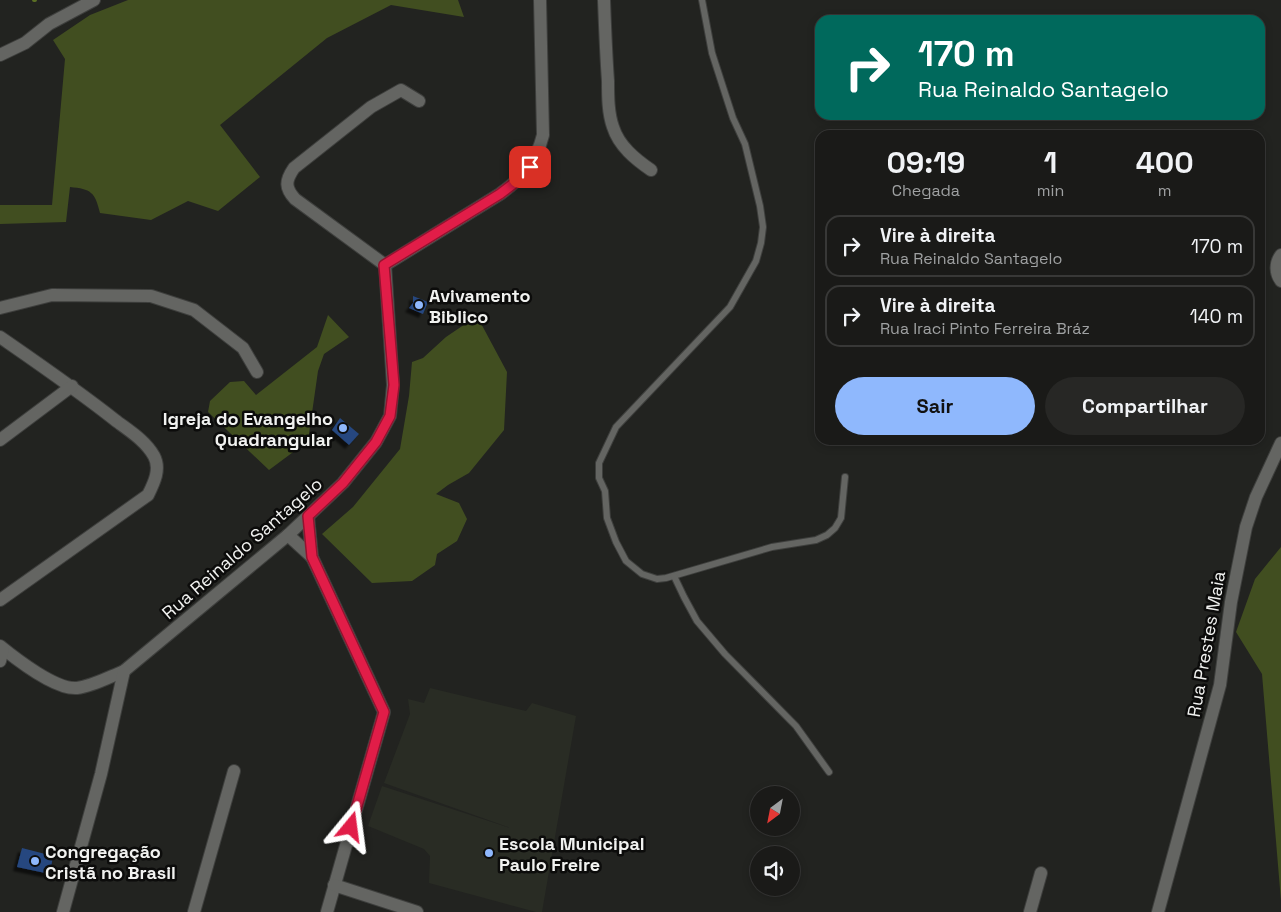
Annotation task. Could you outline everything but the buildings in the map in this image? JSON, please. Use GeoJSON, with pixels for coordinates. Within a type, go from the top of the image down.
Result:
{"type":"FeatureCollection","features":[{"type":"Feature","properties":{"kind":"street"},"geometry":{"type":"LineString","coordinates":[[0,56],[25,43],[49,24],[94,0]]}},
{"type":"Feature","properties":{"kind":"street"},"geometry":{"type":"LineString","coordinates":[[419,101],[401,90],[372,108],[294,168],[287,180],[286,186],[295,199],[384,265],[500,194],[517,181],[530,167],[539,151],[543,135],[540,0]]}},
{"type":"Feature","properties":{"kind":"street"},"geometry":{"type":"LineString","coordinates":[[604,0],[609,105],[612,126],[619,140],[628,151],[651,170]]}},
{"type":"Feature","properties":{"kind":"street"},"geometry":{"type":"LineString","coordinates":[[1279,258],[1277,276],[1281,281]]}},
{"type":"Feature","properties":{"kind":"street","name":"Rua Reinaldo Santagelo"},"geometry":{"type":"LineString","coordinates":[[1,652],[65,688],[76,688],[93,684],[124,671],[288,535],[343,483],[376,442],[390,416],[394,385],[384,265]]}},
{"type":"Feature","properties":{"kind":"street"},"geometry":{"type":"LineString","coordinates":[[0,308],[52,295],[151,296],[194,310],[243,348],[257,372]]}},
{"type":"Feature","properties":{"kind":"street"},"geometry":{"type":"LineString","coordinates":[[0,337],[72,386],[143,442],[155,457],[157,471],[148,495],[0,600]]}},
{"type":"Feature","properties":{"kind":"street"},"geometry":{"type":"LineString","coordinates":[[0,440],[72,386]]}},
{"type":"Feature","properties":{"kind":"street","name":"Rua Prestes Maia"},"geometry":{"type":"LineString","coordinates":[[1158,912],[1220,685],[1231,602],[1246,527],[1256,497],[1281,443]]}},
{"type":"Feature","properties":{"kind":"street"},"geometry":{"type":"LineString","coordinates":[[308,516],[312,557],[384,712],[327,912]]}},
{"type":"Feature","properties":{"kind":"street"},"geometry":{"type":"LineString","coordinates":[[288,535],[312,557]]}},
{"type":"Feature","properties":{"kind":"street"},"geometry":{"type":"LineString","coordinates":[[63,912],[101,774],[124,671]]}},
{"type":"Feature","properties":{"kind":"street"},"geometry":{"type":"LineString","coordinates":[[194,912],[234,771]]}},
{"type":"Feature","properties":{"kind":"street"},"geometry":{"type":"LineString","coordinates":[[1030,912],[1041,873]]}},
{"type":"Feature","properties":{"kind":"street"},"geometry":{"type":"LineString","coordinates":[[334,885],[417,912]]}},
{"type":"Feature","properties":{"kind":"lane"},"geometry":{"type":"LineString","coordinates":[[702,0],[712,53],[733,118],[745,144],[760,206],[763,227],[761,243],[756,261],[730,308],[616,427],[599,463],[599,478],[605,491],[607,518],[626,561],[642,574],[656,579],[674,576],[772,547],[816,540],[827,535],[835,528],[841,518],[845,476]]}},
{"type":"Feature","properties":{"kind":"lane"},"geometry":{"type":"LineString","coordinates":[[674,576],[697,621],[724,654],[796,726],[829,772]]}},
{"type":"Feature","properties":{"kind":"shaded area"},"geometry":{"type":"Polygon","coordinates":[[[430,688],[526,711],[532,703],[576,716],[542,912],[429,883],[430,856],[424,849],[368,826],[382,786],[516,830],[384,783],[410,714],[408,699],[424,703],[430,688]]]}},
{"type":"Feature","properties":{"kind":"green space"},"geometry":{"type":"Polygon","coordinates":[[[128,0],[458,0],[464,17],[391,5],[327,38],[220,125],[260,177],[218,211],[188,201],[151,220],[100,213],[96,200],[91,193],[83,189],[70,187],[66,222],[0,224],[0,205],[52,205],[65,59],[53,40],[90,15],[128,0]]]}},
{"type":"Feature","properties":{"kind":"green space"},"geometry":{"type":"Polygon","coordinates":[[[328,315],[349,337],[324,354],[318,371],[308,441],[269,470],[208,412],[210,401],[230,382],[244,381],[256,395],[317,347],[328,315]]]}},
{"type":"Feature","properties":{"kind":"green space"},"geometry":{"type":"Polygon","coordinates":[[[477,316],[507,372],[504,430],[469,473],[436,494],[459,503],[467,519],[457,541],[437,554],[435,565],[412,581],[372,583],[322,534],[353,507],[400,449],[409,396],[412,362],[423,358],[446,337],[477,316]]]}},
{"type":"Feature","properties":{"kind":"green space"},"geometry":{"type":"Polygon","coordinates":[[[1281,547],[1281,901],[1262,674],[1236,632],[1255,579],[1281,547]]]}},
{"type":"Feature","properties":{"kind":"place","name":"Avivamento Biblico"},"geometry":{"type":"Point","coordinates":[419,305]}},
{"type":"Feature","properties":{"kind":"place","name":"Igreja do Evangelho Quadrangular"},"geometry":{"type":"Point","coordinates":[343,428]}},
{"type":"Feature","properties":{"kind":"place","name":"Escola Municipal Paulo Freire"},"geometry":{"type":"Point","coordinates":[489,853]}},
{"type":"Feature","properties":{"kind":"place","name":"Congregação Cristã no Brasil"},"geometry":{"type":"Point","coordinates":[35,861]}},
{"type":"Feature","properties":{"kind":"route"},"geometry":{"type":"LineString","coordinates":[[351,827],[384,712],[312,557],[308,516],[343,483],[376,442],[390,416],[394,385],[384,265],[500,194],[517,181],[530,167]]}}]}
